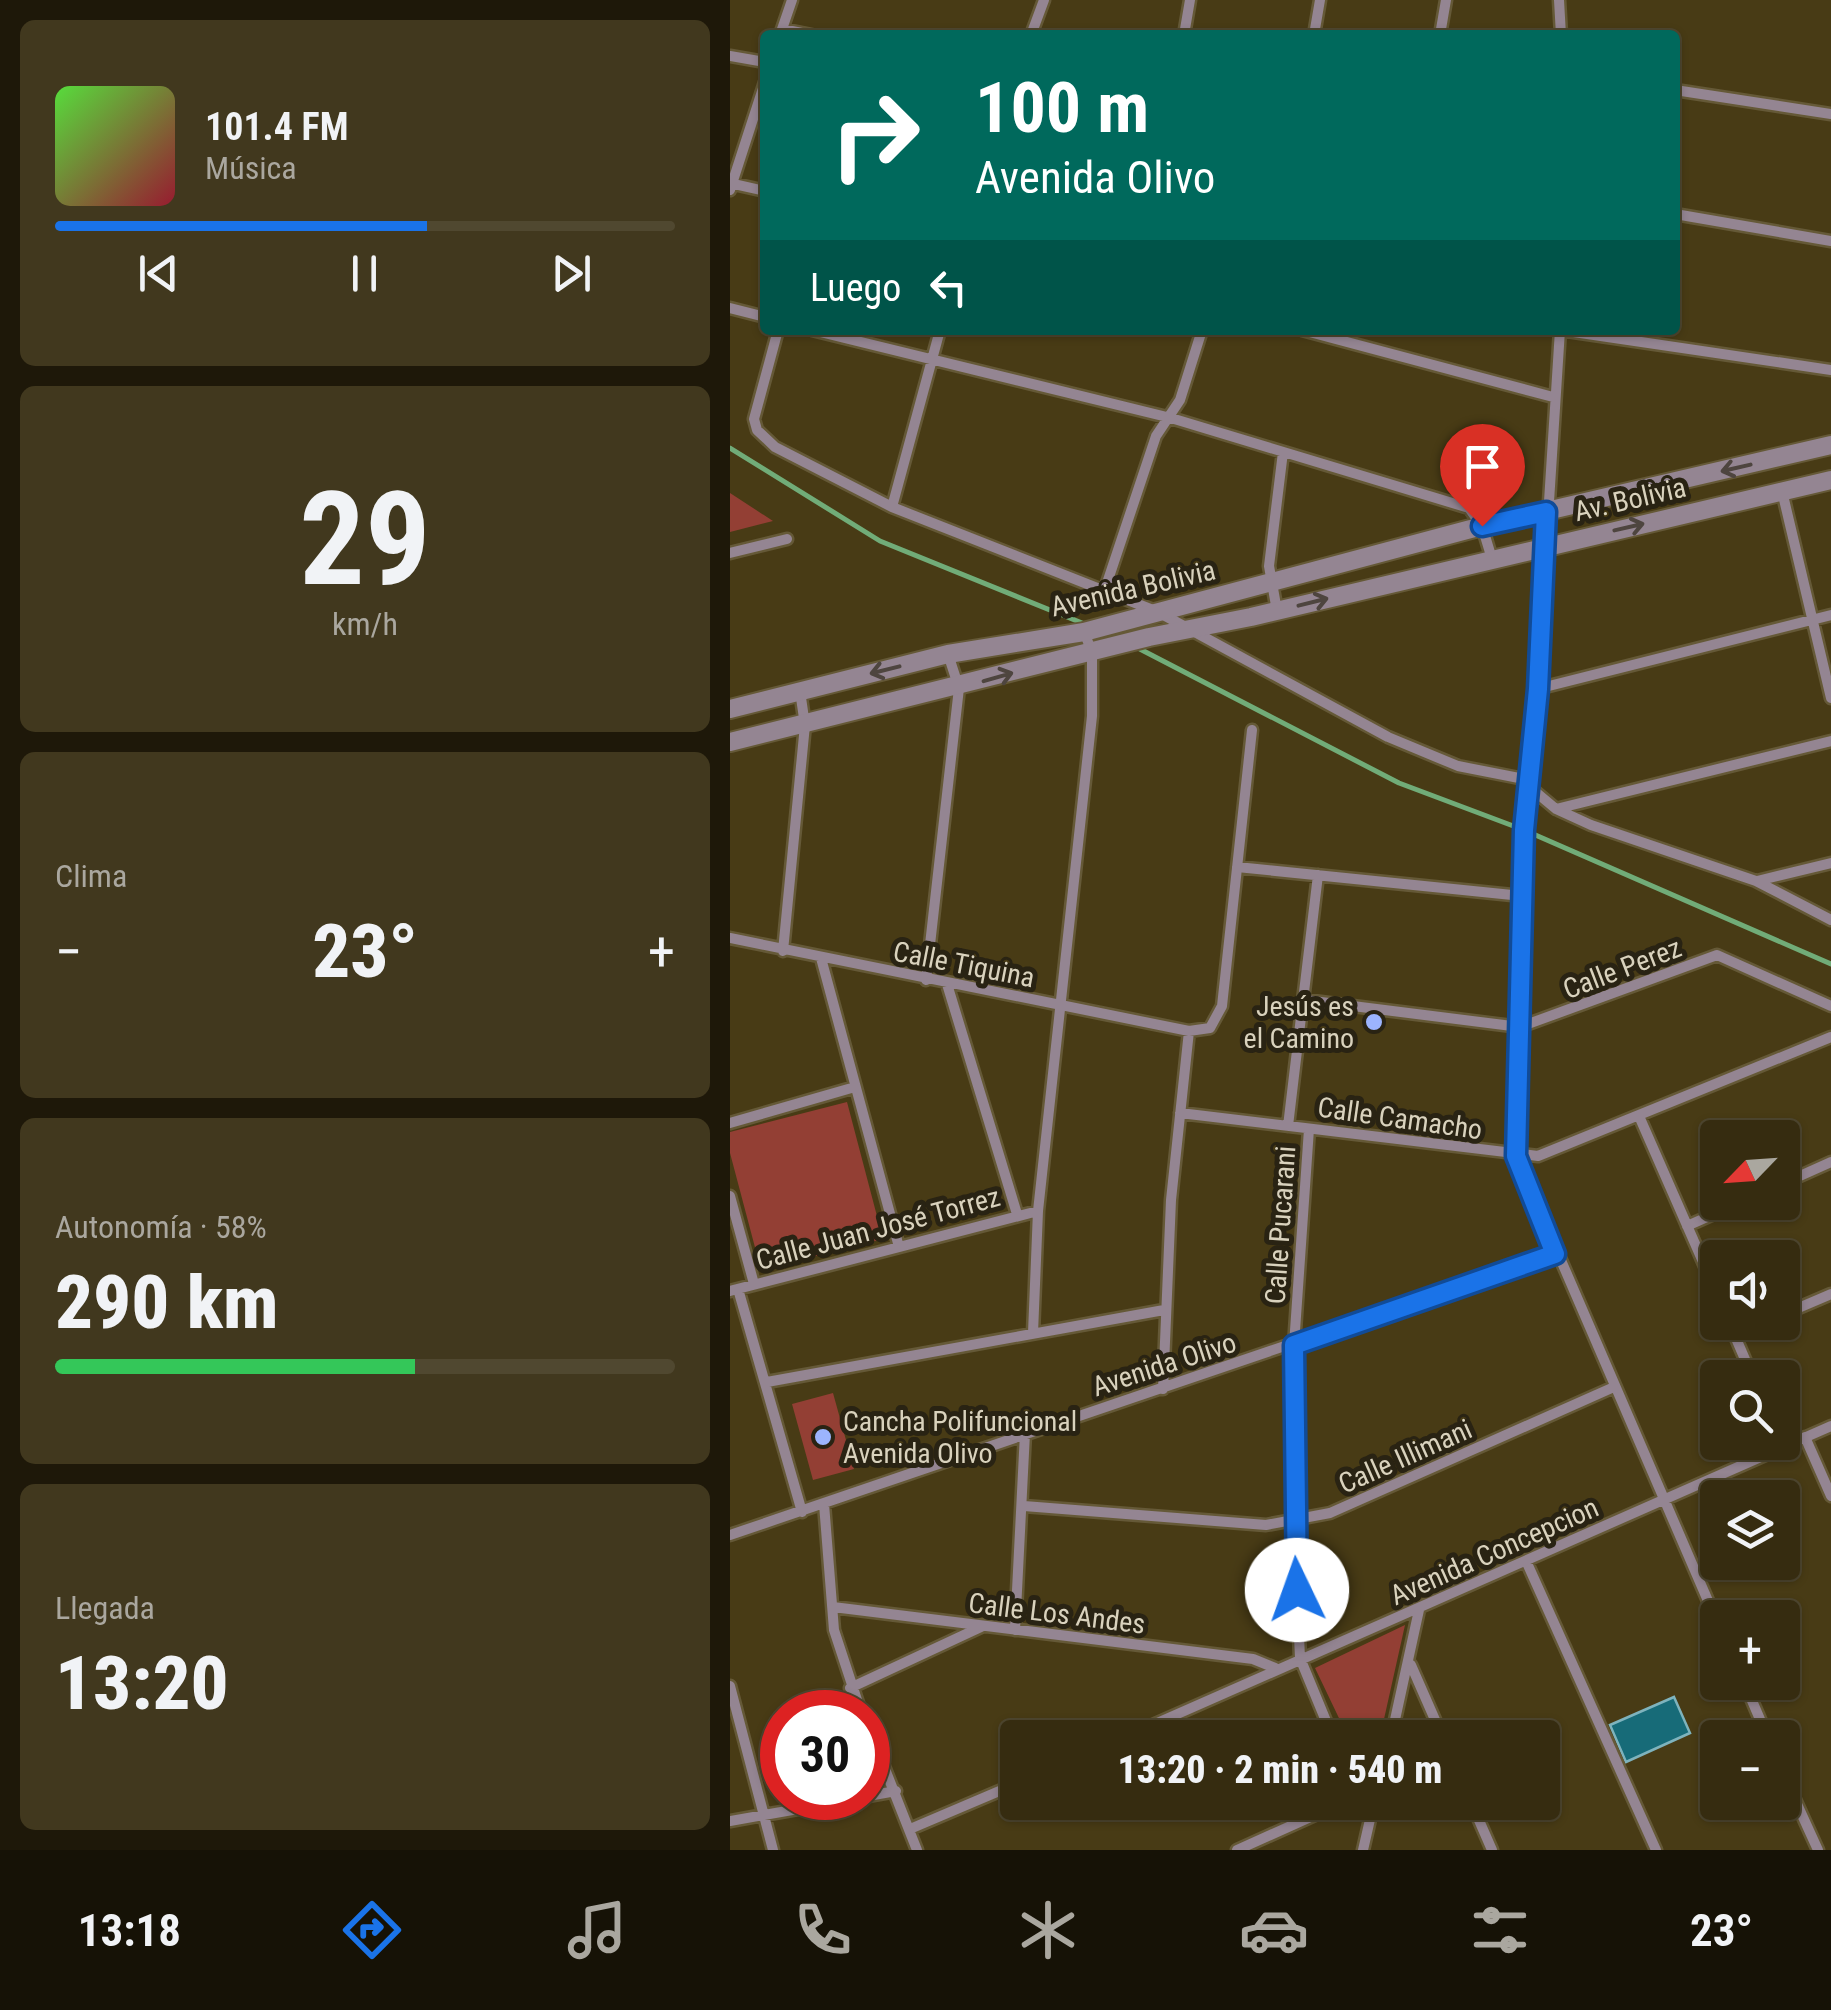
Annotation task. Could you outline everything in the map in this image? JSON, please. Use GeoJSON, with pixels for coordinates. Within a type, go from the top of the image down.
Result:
{"type":"FeatureCollection","features":[{"type":"Feature","properties":{"kind":"street"},"geometry":{"type":"LineString","coordinates":[[782,30],[792,0]]}},
{"type":"Feature","properties":{"kind":"street"},"geometry":{"type":"LineString","coordinates":[[1033,30],[1044,0]]}},
{"type":"Feature","properties":{"kind":"street"},"geometry":{"type":"LineString","coordinates":[[1185,30],[1190,0]]}},
{"type":"Feature","properties":{"kind":"street"},"geometry":{"type":"LineString","coordinates":[[1315,30],[1320,0]]}},
{"type":"Feature","properties":{"kind":"street"},"geometry":{"type":"LineString","coordinates":[[1441,30],[1446,0]]}},
{"type":"Feature","properties":{"kind":"street"},"geometry":{"type":"LineString","coordinates":[[1560,0],[1561,30]]}},
{"type":"Feature","properties":{"kind":"street"},"geometry":{"type":"LineString","coordinates":[[730,56],[760,61]]}},
{"type":"Feature","properties":{"kind":"street"},"geometry":{"type":"LineString","coordinates":[[1680,91],[1831,114]]}},
{"type":"Feature","properties":{"kind":"street"},"geometry":{"type":"LineString","coordinates":[[760,97],[731,185],[760,190]]}},
{"type":"Feature","properties":{"kind":"street"},"geometry":{"type":"LineString","coordinates":[[1680,215],[1831,241]]}},
{"type":"Feature","properties":{"kind":"street"},"geometry":{"type":"LineString","coordinates":[[730,308],[760,316]]}},
{"type":"Feature","properties":{"kind":"street"},"geometry":{"type":"LineString","coordinates":[[777,335],[754,419],[757,430],[806,466],[892,507],[1158,612],[1388,737],[1458,766],[1500,773],[1526,783],[1556,809],[1756,881],[1831,920]]}},
{"type":"Feature","properties":{"kind":"street"},"geometry":{"type":"LineString","coordinates":[[832,335],[1171,418],[1469,508],[1482,526],[1492,559]]}},
{"type":"Feature","properties":{"kind":"street"},"geometry":{"type":"LineString","coordinates":[[892,507],[939,335]]}},
{"type":"Feature","properties":{"kind":"street"},"geometry":{"type":"LineString","coordinates":[[1104,592],[1156,436],[1171,418],[1200,335]]}},
{"type":"Feature","properties":{"kind":"street"},"geometry":{"type":"LineString","coordinates":[[1321,335],[1553,397]]}},
{"type":"Feature","properties":{"kind":"street"},"geometry":{"type":"LineString","coordinates":[[1559,335],[1538,689],[1526,783],[1516,1156],[1707,1600]]}},
{"type":"Feature","properties":{"kind":"street"},"geometry":{"type":"LineString","coordinates":[[1594,335],[1831,370]]}},
{"type":"Feature","properties":{"kind":"street","name":"Av. Bolivia"},"geometry":{"type":"LineString","coordinates":[[1546,512],[1831,446]]}},
{"type":"Feature","properties":{"kind":"street"},"geometry":{"type":"LineString","coordinates":[[1277,610],[1270,583],[1282,452]]}},
{"type":"Feature","properties":{"kind":"street","name":"Av. Bolivia"},"geometry":{"type":"LineString","coordinates":[[959,688],[1150,636],[1277,610],[1831,480]]}},
{"type":"Feature","properties":{"kind":"street"},"geometry":{"type":"LineString","coordinates":[[1782,491],[1831,698]]}},
{"type":"Feature","properties":{"kind":"street","name":"Avenida Bolivia"},"geometry":{"type":"LineString","coordinates":[[730,709],[948,654],[1084,632],[1546,512]]}},
{"type":"Feature","properties":{"kind":"street"},"geometry":{"type":"LineString","coordinates":[[730,552],[787,539]]}},
{"type":"Feature","properties":{"kind":"street"},"geometry":{"type":"LineString","coordinates":[[1538,689],[1831,615]]}},
{"type":"Feature","properties":{"kind":"street"},"geometry":{"type":"LineString","coordinates":[[1033,1333],[1038,1211],[1100,650],[1084,632]]}},
{"type":"Feature","properties":{"kind":"street"},"geometry":{"type":"LineString","coordinates":[[926,980],[959,688],[948,654]]}},
{"type":"Feature","properties":{"kind":"street"},"geometry":{"type":"LineString","coordinates":[[730,742],[959,688]]}},
{"type":"Feature","properties":{"kind":"street"},"geometry":{"type":"LineString","coordinates":[[783,950],[805,725],[800,692]]}},
{"type":"Feature","properties":{"kind":"street"},"geometry":{"type":"LineString","coordinates":[[1163,1389],[1164,1310],[1189,1031],[1210,1028],[1220,1017],[1252,730]]}},
{"type":"Feature","properties":{"kind":"street"},"geometry":{"type":"LineString","coordinates":[[1556,809],[1831,741]]}},
{"type":"Feature","properties":{"kind":"street"},"geometry":{"type":"LineString","coordinates":[[1756,881],[1831,863]]}},
{"type":"Feature","properties":{"kind":"street"},"geometry":{"type":"LineString","coordinates":[[1236,867],[1522,896]]}},
{"type":"Feature","properties":{"kind":"street"},"geometry":{"type":"LineString","coordinates":[[1288,1126],[1318,875]]}},
{"type":"Feature","properties":{"kind":"street","name":"Calle Tiquina"},"geometry":{"type":"LineString","coordinates":[[730,938],[1189,1031]]}},
{"type":"Feature","properties":{"kind":"street","name":"Calle Perez"},"geometry":{"type":"LineString","coordinates":[[1306,1000],[1520,1028],[1717,955],[1831,1006]]}},
{"type":"Feature","properties":{"kind":"street"},"geometry":{"type":"LineString","coordinates":[[820,958],[899,1248]]}},
{"type":"Feature","properties":{"kind":"street"},"geometry":{"type":"LineString","coordinates":[[948,984],[1017,1214]]}},
{"type":"Feature","properties":{"kind":"street","name":"Calle Camacho"},"geometry":{"type":"LineString","coordinates":[[1180,1114],[1538,1156],[1831,1036]]}},
{"type":"Feature","properties":{"kind":"street"},"geometry":{"type":"LineString","coordinates":[[730,1123],[856,1087]]}},
{"type":"Feature","properties":{"kind":"street"},"geometry":{"type":"LineString","coordinates":[[1640,1116],[1700,1255]]}},
{"type":"Feature","properties":{"kind":"street","name":"Calle Pucarani"},"geometry":{"type":"LineString","coordinates":[[1309,1129],[1294,1345],[1294,1523],[1300,1658],[1326,1720]]}},
{"type":"Feature","properties":{"kind":"street"},"geometry":{"type":"LineString","coordinates":[[1800,1176],[1831,1162]]}},
{"type":"Feature","properties":{"kind":"street"},"geometry":{"type":"LineString","coordinates":[[730,1196],[754,1284]]}},
{"type":"Feature","properties":{"kind":"street","name":"Calle Juan José Torrez"},"geometry":{"type":"LineString","coordinates":[[734,1290],[1038,1211]]}},
{"type":"Feature","properties":{"kind":"street"},"geometry":{"type":"LineString","coordinates":[[1687,1226],[1700,1220]]}},
{"type":"Feature","properties":{"kind":"street","name":"Avenida Olivo"},"geometry":{"type":"LineString","coordinates":[[730,1535],[1555,1254]]}},
{"type":"Feature","properties":{"kind":"street"},"geometry":{"type":"LineString","coordinates":[[734,1290],[766,1382],[802,1512]]}},
{"type":"Feature","properties":{"kind":"street"},"geometry":{"type":"LineString","coordinates":[[1800,1307],[1831,1294]]}},
{"type":"Feature","properties":{"kind":"street"},"geometry":{"type":"LineString","coordinates":[[766,1382],[1164,1310]]}},
{"type":"Feature","properties":{"kind":"street","name":"Calle Illimani"},"geometry":{"type":"LineString","coordinates":[[1024,1506],[1266,1525],[1294,1523],[1377,1493],[1614,1387]]}},
{"type":"Feature","properties":{"kind":"street","name":"Avenida Concepcion"},"geometry":{"type":"LineString","coordinates":[[1800,1439],[1831,1426]]}},
{"type":"Feature","properties":{"kind":"street"},"geometry":{"type":"LineString","coordinates":[[1015,1630],[1025,1433]]}},
{"type":"Feature","properties":{"kind":"street"},"geometry":{"type":"LineString","coordinates":[[1804,1438],[1831,1496]]}},
{"type":"Feature","properties":{"kind":"street","name":"Avenida Concepcion"},"geometry":{"type":"LineString","coordinates":[[1162,1720],[1274,1668],[1527,1563],[1750,1460]]}},
{"type":"Feature","properties":{"kind":"street"},"geometry":{"type":"LineString","coordinates":[[824,1504],[839,1652],[850,1688],[982,1627]]}},
{"type":"Feature","properties":{"kind":"street"},"geometry":{"type":"LineString","coordinates":[[1527,1563],[1656,1850]]}},
{"type":"Feature","properties":{"kind":"street","name":"Calle Los Andes"},"geometry":{"type":"LineString","coordinates":[[833,1607],[1253,1659],[1274,1668]]}},
{"type":"Feature","properties":{"kind":"street"},"geometry":{"type":"LineString","coordinates":[[1396,1720],[1419,1610]]}},
{"type":"Feature","properties":{"kind":"street"},"geometry":{"type":"LineString","coordinates":[[1410,1663],[1434,1720]]}},
{"type":"Feature","properties":{"kind":"street"},"geometry":{"type":"LineString","coordinates":[[730,1686],[760,1793]]}},
{"type":"Feature","properties":{"kind":"street"},"geometry":{"type":"LineString","coordinates":[[890,1777],[917,1850]]}},
{"type":"Feature","properties":{"kind":"street"},"geometry":{"type":"LineString","coordinates":[[890,1792],[896,1791]]}},
{"type":"Feature","properties":{"kind":"street"},"geometry":{"type":"LineString","coordinates":[[910,1829],[1000,1791]]}},
{"type":"Feature","properties":{"kind":"street"},"geometry":{"type":"LineString","coordinates":[[1800,1810],[1818,1850]]}},
{"type":"Feature","properties":{"kind":"street"},"geometry":{"type":"LineString","coordinates":[[730,1821],[760,1815]]}},
{"type":"Feature","properties":{"kind":"street"},"geometry":{"type":"LineString","coordinates":[[767,1820],[774,1850]]}},
{"type":"Feature","properties":{"kind":"street"},"geometry":{"type":"LineString","coordinates":[[1237,1850],[1304,1820]]}},
{"type":"Feature","properties":{"kind":"street"},"geometry":{"type":"LineString","coordinates":[[1363,1850],[1369,1820]]}},
{"type":"Feature","properties":{"kind":"street"},"geometry":{"type":"LineString","coordinates":[[1479,1820],[1492,1850]]}},
{"type":"Feature","properties":{"kind":"shaded area"},"geometry":{"type":"Polygon","coordinates":[[[730,493],[773,521],[730,532],[730,493]]]}},
{"type":"Feature","properties":{"kind":"shaded area"},"geometry":{"type":"Polygon","coordinates":[[[847,1102],[883,1239],[761,1270],[730,1153],[730,1132],[847,1102]]]}},
{"type":"Feature","properties":{"kind":"shaded area","name":"Cancha Polifuncional Avenida Olivo"},"geometry":{"type":"Polygon","coordinates":[[[833,1393],[854,1469],[813,1480],[792,1404],[833,1393]]]}},
{"type":"Feature","properties":{"kind":"shaded area"},"geometry":{"type":"Polygon","coordinates":[[[1405,1625],[1384,1720],[1340,1720],[1315,1668],[1405,1625]]]}},
{"type":"Feature","properties":{"kind":"building"},"geometry":{"type":"Polygon","coordinates":[[[1674,1697],[1690,1733],[1626,1762],[1610,1725],[1674,1697]]]}},
{"type":"Feature","properties":{"kind":"waterway"},"geometry":{"type":"LineString","coordinates":[[730,448],[880,541],[1087,625]]}},
{"type":"Feature","properties":{"kind":"waterway"},"geometry":{"type":"LineString","coordinates":[[1134,646],[1399,783],[1524,830],[1831,964]]}},
{"type":"Feature","properties":{"kind":"place","name":"Jesús es el Camino"},"geometry":{"type":"Point","coordinates":[1374,1022]}},
{"type":"Feature","properties":{"kind":"place","name":"Cancha Polifuncional Avenida Olivo"},"geometry":{"type":"Point","coordinates":[823,1437]}},
{"type":"Feature","properties":{"kind":"route"},"geometry":{"type":"LineString","coordinates":[[1297,1590],[1294,1345],[1555,1254],[1516,1156],[1526,783],[1538,689],[1546,512],[1482,526]]}}]}
